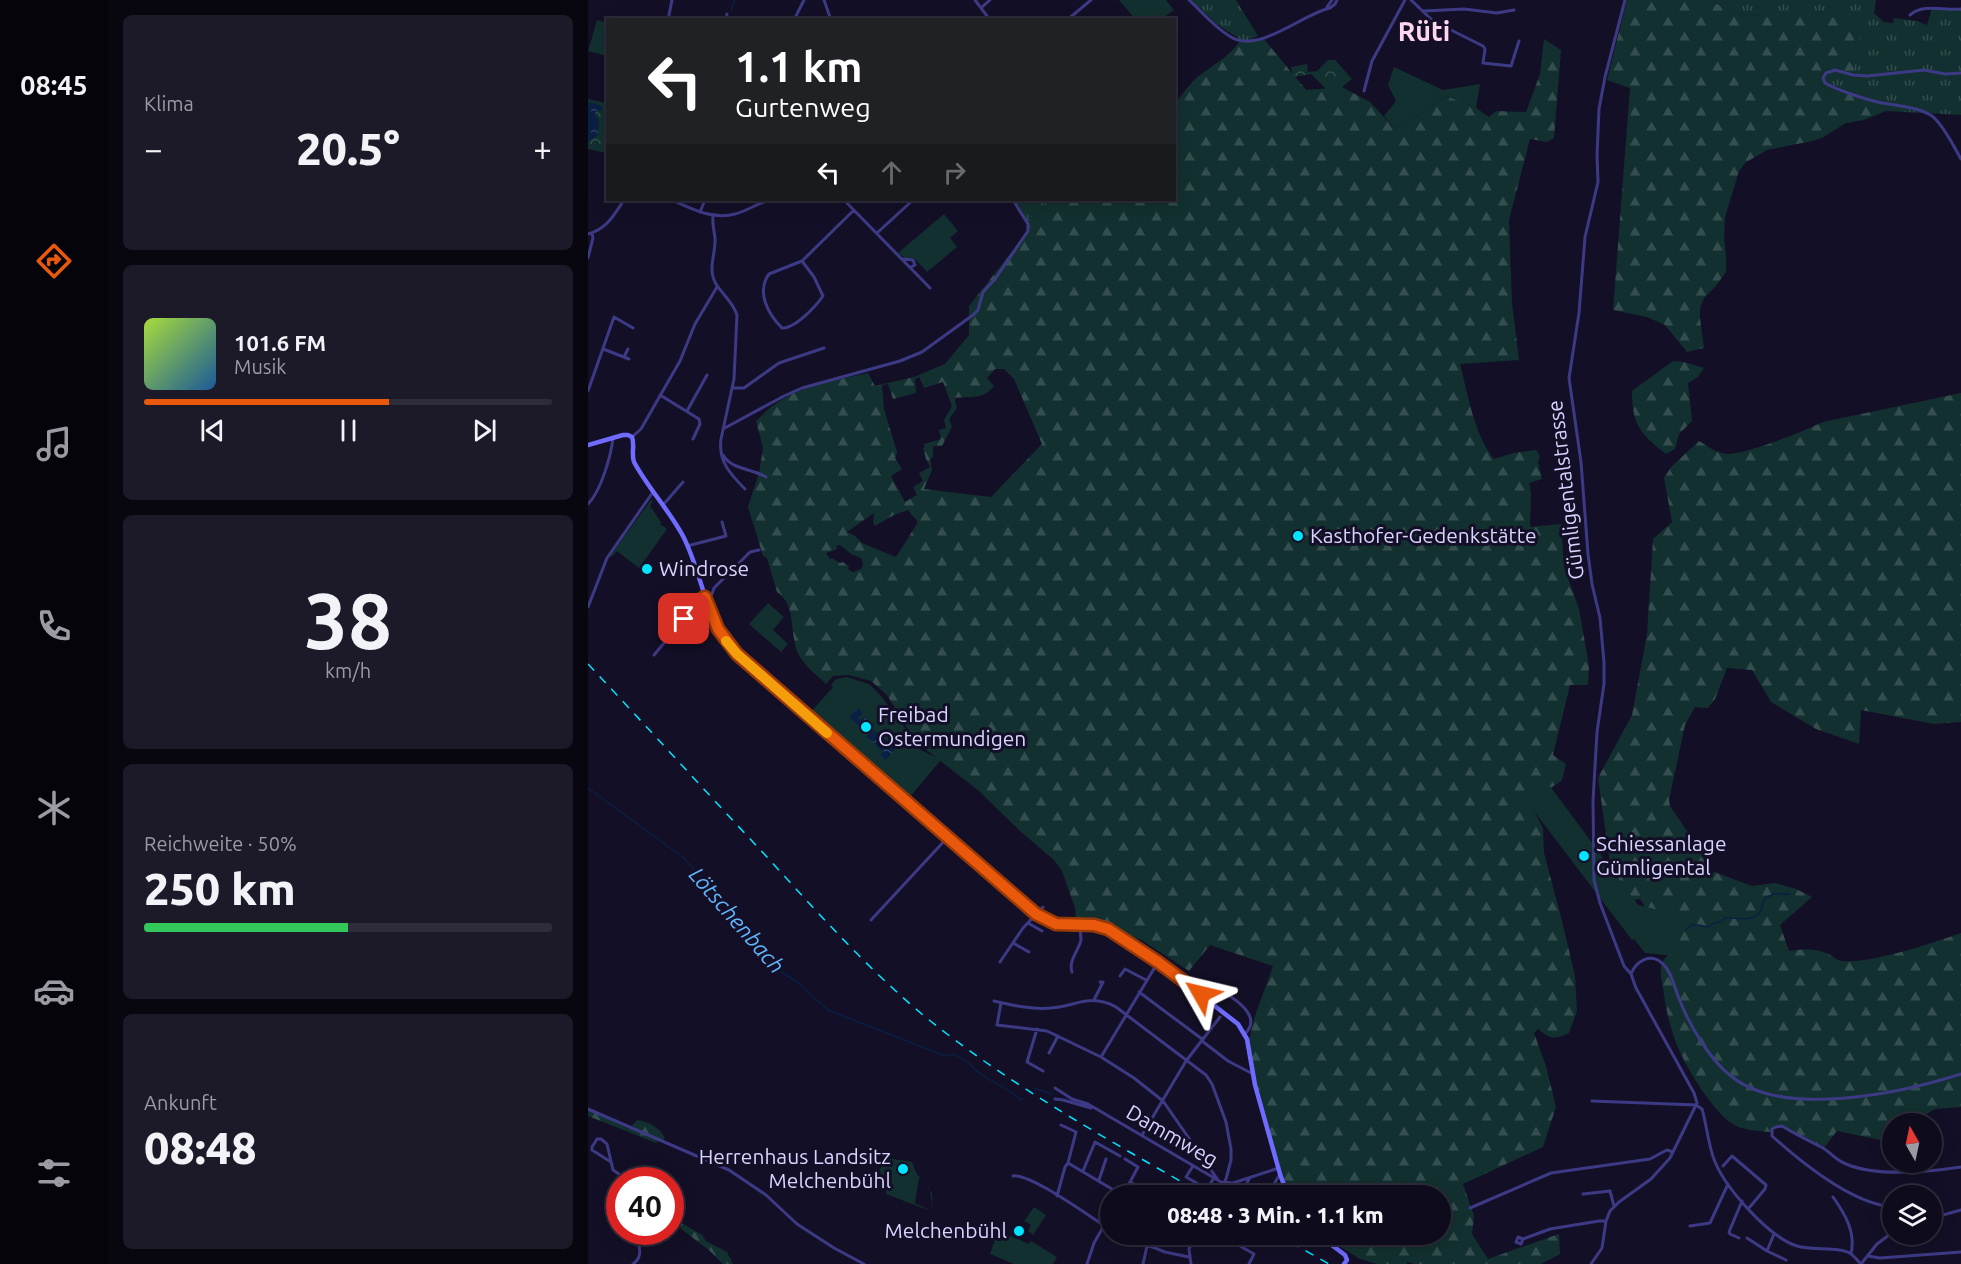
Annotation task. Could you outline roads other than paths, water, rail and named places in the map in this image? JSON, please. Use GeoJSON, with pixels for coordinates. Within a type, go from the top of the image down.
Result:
{"type":"FeatureCollection","features":[{"type":"Feature","properties":{"kind":"street"},"geometry":{"type":"LineString","coordinates":[[668,18],[672,0]]}},
{"type":"Feature","properties":{"kind":"street"},"geometry":{"type":"LineString","coordinates":[[795,18],[804,0]]}},
{"type":"Feature","properties":{"kind":"street"},"geometry":{"type":"LineString","coordinates":[[824,0],[830,18]]}},
{"type":"Feature","properties":{"kind":"street"},"geometry":{"type":"LineString","coordinates":[[975,0],[988,18]]}},
{"type":"Feature","properties":{"kind":"street"},"geometry":{"type":"LineString","coordinates":[[981,8],[990,0]]}},
{"type":"Feature","properties":{"kind":"street"},"geometry":{"type":"LineString","coordinates":[[1069,18],[1091,0]]}},
{"type":"Feature","properties":{"kind":"street"},"geometry":{"type":"LineString","coordinates":[[1189,0],[1228,36],[1244,42],[1258,40],[1334,6],[1337,0]]}},
{"type":"Feature","properties":{"kind":"street"},"geometry":{"type":"LineString","coordinates":[[1326,9],[1332,0]]}},
{"type":"Feature","properties":{"kind":"street"},"geometry":{"type":"LineString","coordinates":[[1364,91],[1372,61],[1405,0]]}},
{"type":"Feature","properties":{"kind":"street"},"geometry":{"type":"LineString","coordinates":[[1411,0],[1443,27],[1483,46],[1485,49],[1483,63],[1511,66],[1518,40]]}},
{"type":"Feature","properties":{"kind":"street","name":"Gümligentalstrasse"},"geometry":{"type":"LineString","coordinates":[[1625,0],[1599,109],[1598,182],[1585,237],[1579,313],[1569,378],[1582,470],[1589,564],[1604,651],[1604,684],[1597,732],[1593,801],[1594,880],[1607,925],[1624,966],[1694,1093],[1696,1106],[1702,1109],[1712,1153],[1719,1171],[1742,1201],[1774,1234],[1802,1248],[1831,1249],[1851,1254]]}},
{"type":"Feature","properties":{"kind":"street"},"geometry":{"type":"LineString","coordinates":[[1423,12],[1464,9],[1497,13],[1514,10]]}},
{"type":"Feature","properties":{"kind":"street"},"geometry":{"type":"LineString","coordinates":[[1910,15],[1916,10],[1961,9]]}},
{"type":"Feature","properties":{"kind":"street"},"geometry":{"type":"LineString","coordinates":[[726,18],[727,14]]}},
{"type":"Feature","properties":{"kind":"street"},"geometry":{"type":"LineString","coordinates":[[1961,73],[1945,74],[1924,70],[1862,76],[1832,70],[1823,78],[1825,83],[1833,87],[1930,115],[1939,124],[1961,159]]}},
{"type":"Feature","properties":{"kind":"street"},"geometry":{"type":"LineString","coordinates":[[588,258],[593,238],[590,233],[608,224],[623,201]]}},
{"type":"Feature","properties":{"kind":"street"},"geometry":{"type":"LineString","coordinates":[[674,201],[713,215],[740,213],[768,201]]}},
{"type":"Feature","properties":{"kind":"street"},"geometry":{"type":"LineString","coordinates":[[700,212],[705,201]]}},
{"type":"Feature","properties":{"kind":"street"},"geometry":{"type":"LineString","coordinates":[[845,201],[930,288]]}},
{"type":"Feature","properties":{"kind":"street"},"geometry":{"type":"LineString","coordinates":[[876,233],[912,201]]}},
{"type":"Feature","properties":{"kind":"street"},"geometry":{"type":"LineString","coordinates":[[723,429],[802,388],[900,361],[922,352],[976,313],[983,292],[995,279],[1028,231],[1027,221],[1014,201]]}},
{"type":"Feature","properties":{"kind":"street"},"geometry":{"type":"LineString","coordinates":[[802,261],[814,277],[823,296],[790,328],[785,329],[778,325],[766,304],[762,288],[769,274],[802,261],[854,210]]}},
{"type":"Feature","properties":{"kind":"street"},"geometry":{"type":"LineString","coordinates":[[713,215],[712,226],[715,240],[711,271],[717,287],[725,294],[737,315],[732,388],[720,442],[725,466],[745,489]]}},
{"type":"Feature","properties":{"kind":"street"},"geometry":{"type":"LineString","coordinates":[[902,259],[913,260],[915,265],[909,267]]}},
{"type":"Feature","properties":{"kind":"street"},"geometry":{"type":"LineString","coordinates":[[632,437],[641,429],[680,361],[695,324],[717,287]]}},
{"type":"Feature","properties":{"kind":"street"},"geometry":{"type":"LineString","coordinates":[[588,390],[614,317],[633,328]]}},
{"type":"Feature","properties":{"kind":"street"},"geometry":{"type":"LineString","coordinates":[[732,388],[744,388],[779,363],[824,348]]}},
{"type":"Feature","properties":{"kind":"street"},"geometry":{"type":"LineString","coordinates":[[603,349],[626,358],[628,349]]}},
{"type":"Feature","properties":{"kind":"street"},"geometry":{"type":"LineString","coordinates":[[687,411],[707,375]]}},
{"type":"Feature","properties":{"kind":"street"},"geometry":{"type":"LineString","coordinates":[[660,395],[700,421],[693,439]]}},
{"type":"Feature","properties":{"kind":"street"},"geometry":{"type":"LineString","coordinates":[[727,414],[738,422]]}},
{"type":"Feature","properties":{"kind":"street"},"geometry":{"type":"LineString","coordinates":[[588,445],[627,435],[632,437]]}},
{"type":"Feature","properties":{"kind":"street"},"geometry":{"type":"LineString","coordinates":[[632,437],[634,462],[687,546],[718,629],[731,648],[1036,914],[1056,924],[1094,925],[1108,929],[1158,962],[1235,1021],[1245,1034],[1253,1074],[1284,1185]]}},
{"type":"Feature","properties":{"kind":"street"},"geometry":{"type":"LineString","coordinates":[[588,504],[601,478],[611,451],[613,438]]}},
{"type":"Feature","properties":{"kind":"street"},"geometry":{"type":"LineString","coordinates":[[722,453],[732,465],[766,477]]}},
{"type":"Feature","properties":{"kind":"street"},"geometry":{"type":"LineString","coordinates":[[663,505],[683,482]]}},
{"type":"Feature","properties":{"kind":"street"},"geometry":{"type":"LineString","coordinates":[[588,607],[607,558],[654,492]]}},
{"type":"Feature","properties":{"kind":"street"},"geometry":{"type":"LineString","coordinates":[[687,546],[726,536],[722,522]]}},
{"type":"Feature","properties":{"kind":"street"},"geometry":{"type":"LineString","coordinates":[[654,655],[700,600],[712,594],[714,588],[750,552],[759,550]]}},
{"type":"Feature","properties":{"kind":"street"},"geometry":{"type":"LineString","coordinates":[[871,920],[948,837]]}},
{"type":"Feature","properties":{"kind":"street"},"geometry":{"type":"LineString","coordinates":[[1000,962],[1028,923],[1043,907]]}},
{"type":"Feature","properties":{"kind":"street"},"geometry":{"type":"LineString","coordinates":[[1028,923],[1042,931]]}},
{"type":"Feature","properties":{"kind":"street"},"geometry":{"type":"LineString","coordinates":[[1072,972],[1070,966],[1081,941],[1079,925]]}},
{"type":"Feature","properties":{"kind":"street"},"geometry":{"type":"LineString","coordinates":[[1013,943],[1029,952]]}},
{"type":"Feature","properties":{"kind":"street"},"geometry":{"type":"LineString","coordinates":[[1630,974],[1636,964],[1645,959],[1654,959],[1664,964],[1685,1011],[1713,1058],[1731,1077],[1755,1090],[1796,1100],[1857,1096],[1908,1089],[1961,1074]]}},
{"type":"Feature","properties":{"kind":"street"},"geometry":{"type":"LineString","coordinates":[[1101,1057],[1158,962]]}},
{"type":"Feature","properties":{"kind":"street"},"geometry":{"type":"LineString","coordinates":[[1119,976],[1125,969],[1146,980]]}},
{"type":"Feature","properties":{"kind":"street"},"geometry":{"type":"LineString","coordinates":[[1094,1000],[1103,982],[1100,982]]}},
{"type":"Feature","properties":{"kind":"street"},"geometry":{"type":"LineString","coordinates":[[1206,998],[1216,987],[1248,1011],[1252,1018],[1252,1025],[1245,1034]]}},
{"type":"Feature","properties":{"kind":"street"},"geometry":{"type":"LineString","coordinates":[[1139,992],[1228,1061],[1253,1074]]}},
{"type":"Feature","properties":{"kind":"street"},"geometry":{"type":"LineString","coordinates":[[993,1001],[1033,1008],[1050,1008],[1094,1000],[1108,1003],[1206,1076],[1221,1106],[1228,1130],[1231,1160],[1224,1183]]}},
{"type":"Feature","properties":{"kind":"street"},"geometry":{"type":"LineString","coordinates":[[1001,1003],[997,1025],[1038,1029],[1058,1036],[1101,1057],[1134,1078],[1163,1101],[1216,1179],[1207,1189],[1186,1177],[1193,1166]]}},
{"type":"Feature","properties":{"kind":"street"},"geometry":{"type":"LineString","coordinates":[[1142,1135],[1186,1061],[1220,1017]]}},
{"type":"Feature","properties":{"kind":"street"},"geometry":{"type":"LineString","coordinates":[[1038,1029],[1027,1062],[1043,1071]]}},
{"type":"Feature","properties":{"kind":"street"},"geometry":{"type":"LineString","coordinates":[[1049,1053],[1058,1036]]}},
{"type":"Feature","properties":{"kind":"street","name":"Dammweg"},"geometry":{"type":"LineString","coordinates":[[1055,1088],[1072,1099],[1088,1104],[1224,1183],[1233,1183],[1280,1171]]}},
{"type":"Feature","properties":{"kind":"street"},"geometry":{"type":"LineString","coordinates":[[1054,1099],[1095,1109]]}},
{"type":"Feature","properties":{"kind":"street"},"geometry":{"type":"LineString","coordinates":[[1591,1264],[1602,1248],[1606,1221],[1614,1206],[1655,1175],[1673,1152],[1696,1106],[1592,1101]]}},
{"type":"Feature","properties":{"kind":"street"},"geometry":{"type":"LineString","coordinates":[[588,1110],[729,1170],[766,1195],[797,1224],[864,1264]]}},
{"type":"Feature","properties":{"kind":"street"},"geometry":{"type":"LineString","coordinates":[[1057,1196],[1076,1132],[1061,1125]]}},
{"type":"Feature","properties":{"kind":"street"},"geometry":{"type":"LineString","coordinates":[[1882,1205],[1872,1204],[1846,1191],[1790,1152],[1772,1136],[1772,1130],[1776,1126],[1782,1126],[1845,1164],[1854,1167],[1910,1173],[1961,1167]]}},
{"type":"Feature","properties":{"kind":"street"},"geometry":{"type":"LineString","coordinates":[[611,1162],[592,1150],[597,1139],[606,1143],[611,1162],[612,1167]]}},
{"type":"Feature","properties":{"kind":"street"},"geometry":{"type":"LineString","coordinates":[[1083,1171],[1095,1142],[1120,1156]]}},
{"type":"Feature","properties":{"kind":"street"},"geometry":{"type":"LineString","coordinates":[[1470,1208],[1551,1173],[1650,1159],[1667,1150],[1673,1152]]}},
{"type":"Feature","properties":{"kind":"street"},"geometry":{"type":"LineString","coordinates":[[1723,1166],[1732,1155],[1766,1185],[1749,1208]]}},
{"type":"Feature","properties":{"kind":"street"},"geometry":{"type":"LineString","coordinates":[[1099,1181],[1106,1159]]}},
{"type":"Feature","properties":{"kind":"street"},"geometry":{"type":"LineString","coordinates":[[1125,1159],[1138,1167],[1128,1185]]}},
{"type":"Feature","properties":{"kind":"street"},"geometry":{"type":"LineString","coordinates":[[1068,1163],[1106,1185]]}},
{"type":"Feature","properties":{"kind":"street"},"geometry":{"type":"LineString","coordinates":[[1273,1185],[1280,1171]]}},
{"type":"Feature","properties":{"kind":"street"},"geometry":{"type":"LineString","coordinates":[[1013,1176],[1036,1182],[1100,1223]]}},
{"type":"Feature","properties":{"kind":"street"},"geometry":{"type":"LineString","coordinates":[[1246,1185],[1250,1178]]}},
{"type":"Feature","properties":{"kind":"street"},"geometry":{"type":"LineString","coordinates":[[1130,1182],[1135,1185]]}},
{"type":"Feature","properties":{"kind":"street"},"geometry":{"type":"LineString","coordinates":[[1690,1226],[1710,1223],[1728,1184]]}},
{"type":"Feature","properties":{"kind":"street"},"geometry":{"type":"LineString","coordinates":[[1583,1194],[1610,1191],[1614,1206]]}},
{"type":"Feature","properties":{"kind":"street"},"geometry":{"type":"LineString","coordinates":[[1833,1197],[1850,1226],[1851,1254],[1861,1264],[1882,1240]]}},
{"type":"Feature","properties":{"kind":"street"},"geometry":{"type":"LineString","coordinates":[[1739,1238],[1729,1232],[1742,1201]]}},
{"type":"Feature","properties":{"kind":"street"},"geometry":{"type":"LineString","coordinates":[[1942,1215],[1961,1210]]}},
{"type":"Feature","properties":{"kind":"street"},"geometry":{"type":"LineString","coordinates":[[1523,1239],[1550,1229],[1606,1221]]}},
{"type":"Feature","properties":{"kind":"street"},"geometry":{"type":"LineString","coordinates":[[1087,1264],[1092,1247],[1100,1233]]}},
{"type":"Feature","properties":{"kind":"street"},"geometry":{"type":"LineString","coordinates":[[1767,1251],[1774,1234]]}},
{"type":"Feature","properties":{"kind":"street"},"geometry":{"type":"LineString","coordinates":[[1747,1238],[1786,1260]]}},
{"type":"Feature","properties":{"kind":"street"},"geometry":{"type":"LineString","coordinates":[[633,1264],[638,1260],[640,1254],[638,1245]]}},
{"type":"Feature","properties":{"kind":"street"},"geometry":{"type":"LineString","coordinates":[[1191,1264],[1192,1245]]}},
{"type":"Feature","properties":{"kind":"street"},"geometry":{"type":"LineString","coordinates":[[1238,1245],[1254,1254],[1249,1264]]}},
{"type":"Feature","properties":{"kind":"street"},"geometry":{"type":"LineString","coordinates":[[1332,1245],[1345,1255],[1347,1259],[1344,1264]]}},
{"type":"Feature","properties":{"kind":"street"},"geometry":{"type":"LineString","coordinates":[[1143,1264],[1148,1246],[1190,1257]]}},
{"type":"Feature","properties":{"kind":"street"},"geometry":{"type":"LineString","coordinates":[[1868,1256],[1880,1258],[1961,1252]]}},
{"type":"Feature","properties":{"kind":"water"},"geometry":{"type":"Polygon","coordinates":[[[588,102],[602,108],[595,114],[599,121],[597,136],[588,142],[588,102]]]}},
{"type":"Feature","properties":{"kind":"water"},"geometry":{"type":"Polygon","coordinates":[[[858,708],[863,713],[858,718],[860,720],[864,717],[874,725],[867,733],[849,717],[858,708]]]}},
{"type":"Feature","properties":{"kind":"water"},"geometry":{"type":"Polygon","coordinates":[[[874,730],[896,748],[886,760],[880,755],[883,752],[866,736],[874,730]]]}},
{"type":"Feature","properties":{"kind":"waterway","name":"Lötschenbach"},"geometry":{"type":"LineString","coordinates":[[731,11],[735,0]]}},
{"type":"Feature","properties":{"kind":"waterway","name":"Lötschenbach"},"geometry":{"type":"LineString","coordinates":[[588,788],[684,858],[712,889],[771,965],[797,982],[828,1010],[940,1054],[946,1056],[954,1054],[978,1072],[1021,1100],[1023,1099]]}},
{"type":"Feature","properties":{"kind":"waterway"},"geometry":{"type":"LineString","coordinates":[[1686,930],[1693,925],[1708,927],[1725,918],[1753,917],[1760,912],[1765,898],[1774,894],[1790,894]]}},
{"type":"Feature","properties":{"kind":"waterway","name":"Lötschenbach"},"geometry":{"type":"LineString","coordinates":[[1033,1088],[1052,1094]]}},
{"type":"Feature","properties":{"kind":"railway"},"geometry":{"type":"LineString","coordinates":[[588,664],[842,939],[923,1015],[1025,1089],[1187,1185]]}},
{"type":"Feature","properties":{"kind":"railway"},"geometry":{"type":"LineString","coordinates":[[1295,1245],[1329,1264]]}},
{"type":"Feature","properties":{"kind":"place","name":"Kasthofer-Gedenkstätte"},"geometry":{"type":"Point","coordinates":[1298,536]}},
{"type":"Feature","properties":{"kind":"place","name":"Windrose"},"geometry":{"type":"Point","coordinates":[647,569]}},
{"type":"Feature","properties":{"kind":"place","name":"Freibad Ostermundigen"},"geometry":{"type":"Point","coordinates":[866,727]}},
{"type":"Feature","properties":{"kind":"place","name":"Schiessanlage Gümligental"},"geometry":{"type":"Point","coordinates":[1584,856]}},
{"type":"Feature","properties":{"kind":"place","name":"Herrenhaus Landsitz Melchenbühl"},"geometry":{"type":"Point","coordinates":[903,1169]}},
{"type":"Feature","properties":{"kind":"place","name":"Melchenbühl"},"geometry":{"type":"Point","coordinates":[1019,1231]}},
{"type":"Feature","properties":{"kind":"district","name":"Rüti"},"geometry":{"type":"Point","coordinates":[1424,32]}}]}
